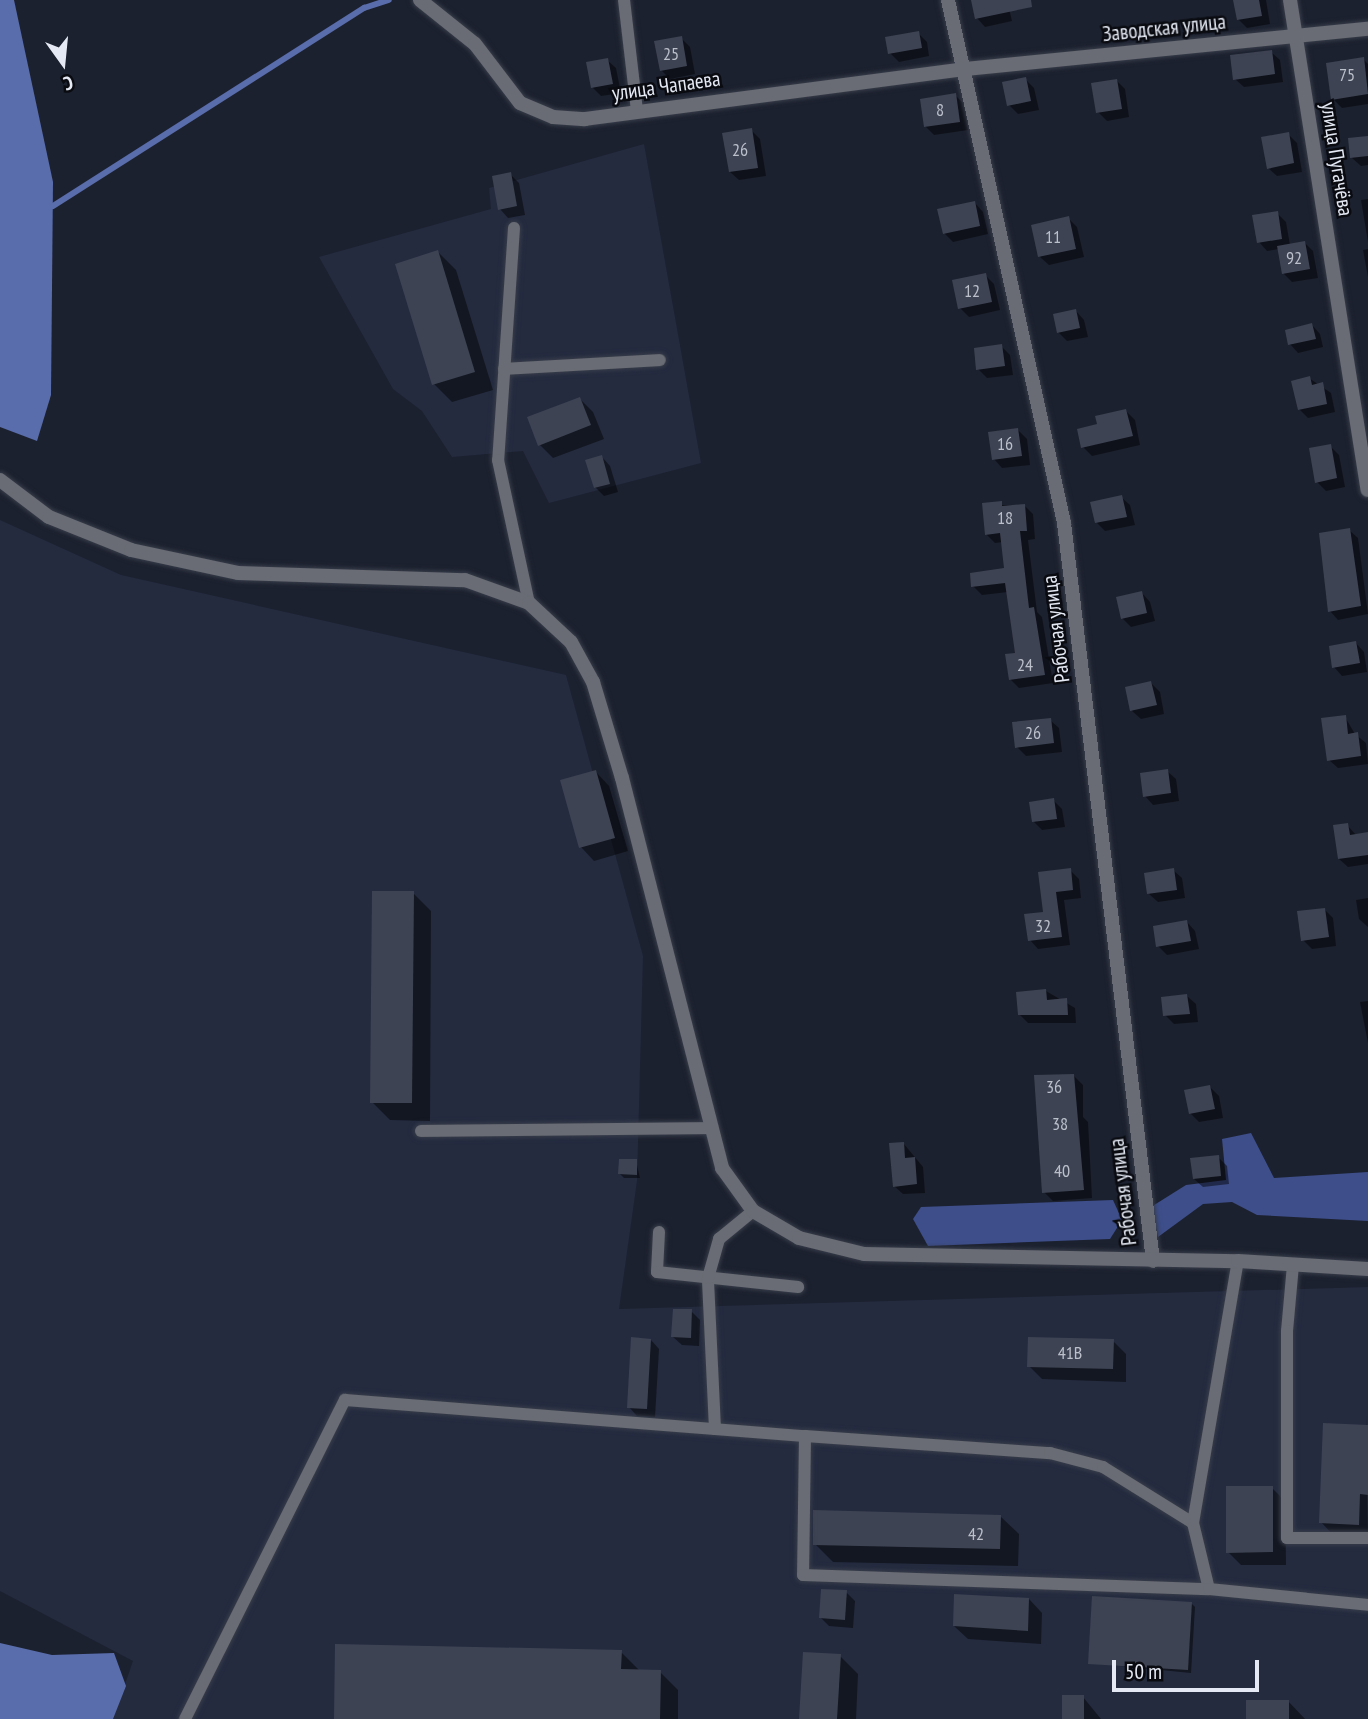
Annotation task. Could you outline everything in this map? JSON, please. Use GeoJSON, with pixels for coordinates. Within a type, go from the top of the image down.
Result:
{"type":"FeatureCollection","features":[{"type":"Feature","properties":{"kind":"street","name":"улица Чапаева"},"geometry":{"type":"LineString","coordinates":[[420,0],[475,44],[520,103],[553,117],[584,119],[965,69]]}},
{"type":"Feature","properties":{"kind":"street","name":"Рабочая улица"},"geometry":{"type":"LineString","coordinates":[[948,0],[1064,523],[1153,1261]]}},
{"type":"Feature","properties":{"kind":"street","name":"улица Пугачёва"},"geometry":{"type":"LineString","coordinates":[[1290,0],[1368,490]]}},
{"type":"Feature","properties":{"kind":"street","name":"Заводская улица"},"geometry":{"type":"LineString","coordinates":[[965,69],[1368,29]]}},
{"type":"Feature","properties":{"kind":"street"},"geometry":{"type":"LineString","coordinates":[[0,480],[49,517],[131,550],[239,573],[465,580],[528,603],[571,642],[593,681],[722,1168],[752,1210],[799,1238],[864,1254],[1238,1261],[1368,1269]]}},
{"type":"Feature","properties":{"kind":"lane"},"geometry":{"type":"LineString","coordinates":[[624,0],[637,111]]}},
{"type":"Feature","properties":{"kind":"lane"},"geometry":{"type":"LineString","coordinates":[[514,228],[498,460],[528,603]]}},
{"type":"Feature","properties":{"kind":"lane"},"geometry":{"type":"LineString","coordinates":[[504,369],[660,360]]}},
{"type":"Feature","properties":{"kind":"lane"},"geometry":{"type":"LineString","coordinates":[[421,1131],[712,1128]]}},
{"type":"Feature","properties":{"kind":"lane"},"geometry":{"type":"LineString","coordinates":[[715,1429],[708,1279],[719,1239],[752,1210]]}},
{"type":"Feature","properties":{"kind":"lane"},"geometry":{"type":"LineString","coordinates":[[659,1232],[657,1272],[798,1287]]}},
{"type":"Feature","properties":{"kind":"lane"},"geometry":{"type":"LineString","coordinates":[[1209,1589],[1193,1523],[1238,1261]]}},
{"type":"Feature","properties":{"kind":"lane"},"geometry":{"type":"LineString","coordinates":[[1293,1265],[1286,1331],[1287,1538],[1368,1538]]}},
{"type":"Feature","properties":{"kind":"lane"},"geometry":{"type":"LineString","coordinates":[[185,1719],[345,1400],[1050,1453],[1103,1467],[1193,1523]]}},
{"type":"Feature","properties":{"kind":"lane"},"geometry":{"type":"LineString","coordinates":[[805,1436],[803,1576],[1209,1589],[1368,1605]]}},
{"type":"Feature","properties":{"kind":"shaded area"},"geometry":{"type":"Polygon","coordinates":[[[0,0],[14,0],[53,182],[51,395],[37,441],[0,427],[0,0]]]}},
{"type":"Feature","properties":{"kind":"shaded area"},"geometry":{"type":"Polygon","coordinates":[[[644,144],[701,463],[549,503],[523,451],[452,457],[422,411],[393,389],[319,257],[491,209],[489,188],[644,144]]]}},
{"type":"Feature","properties":{"kind":"shaded area"},"geometry":{"type":"Polygon","coordinates":[[[0,520],[121,575],[566,675],[643,956],[637,1181],[619,1309],[1368,1287],[1368,1719],[113,1719],[133,1661],[0,1591],[0,520]]]}},
{"type":"Feature","properties":{"kind":"shaded area"},"geometry":{"type":"Polygon","coordinates":[[[1251,1133],[1274,1178],[1368,1172],[1368,1221],[1257,1215],[1232,1202],[1203,1204],[1158,1237],[1151,1207],[1186,1185],[1226,1180],[1222,1139],[1251,1133]]]}},
{"type":"Feature","properties":{"kind":"shaded area"},"geometry":{"type":"Polygon","coordinates":[[[1113,1200],[1122,1220],[1110,1239],[928,1246],[913,1219],[921,1207],[1113,1200]]]}},
{"type":"Feature","properties":{"kind":"shaded area"},"geometry":{"type":"Polygon","coordinates":[[[0,1643],[52,1655],[114,1653],[126,1686],[113,1719],[0,1719],[0,1643]]]}},
{"type":"Feature","properties":{"kind":"building"},"geometry":{"type":"Polygon","coordinates":[[[971,0],[1031,0],[1032,7],[975,19],[971,0]]]}},
{"type":"Feature","properties":{"kind":"building"},"geometry":{"type":"Polygon","coordinates":[[[1233,0],[1259,0],[1262,16],[1237,20],[1233,0]]]}},
{"type":"Feature","properties":{"kind":"building"},"geometry":{"type":"Polygon","coordinates":[[[919,31],[922,48],[888,54],[885,37],[919,31]]]}},
{"type":"Feature","properties":{"kind":"building"},"geometry":{"type":"Polygon","coordinates":[[[682,36],[687,66],[660,71],[654,41],[682,36]]]}},
{"type":"Feature","properties":{"kind":"building"},"geometry":{"type":"Polygon","coordinates":[[[1272,50],[1275,74],[1233,80],[1230,55],[1272,50]]]}},
{"type":"Feature","properties":{"kind":"building"},"geometry":{"type":"Polygon","coordinates":[[[1364,57],[1368,94],[1331,100],[1326,63],[1364,57]]]}},
{"type":"Feature","properties":{"kind":"building"},"geometry":{"type":"Polygon","coordinates":[[[608,58],[613,84],[591,88],[586,62],[608,58]]]}},
{"type":"Feature","properties":{"kind":"building"},"geometry":{"type":"Polygon","coordinates":[[[1026,77],[1031,101],[1007,106],[1002,82],[1026,77]]]}},
{"type":"Feature","properties":{"kind":"building"},"geometry":{"type":"Polygon","coordinates":[[[1117,79],[1122,109],[1096,113],[1091,83],[1117,79]]]}},
{"type":"Feature","properties":{"kind":"building"},"geometry":{"type":"Polygon","coordinates":[[[956,93],[960,122],[924,127],[920,99],[956,93]]]}},
{"type":"Feature","properties":{"kind":"building"},"geometry":{"type":"Polygon","coordinates":[[[752,128],[758,168],[729,172],[722,133],[752,128]]]}},
{"type":"Feature","properties":{"kind":"building"},"geometry":{"type":"Polygon","coordinates":[[[1289,132],[1294,163],[1267,169],[1261,137],[1289,132]]]}},
{"type":"Feature","properties":{"kind":"building"},"geometry":{"type":"Polygon","coordinates":[[[1368,136],[1368,156],[1350,158],[1348,138],[1368,136]]]}},
{"type":"Feature","properties":{"kind":"building"},"geometry":{"type":"Polygon","coordinates":[[[511,172],[517,206],[498,210],[492,176],[511,172]]]}},
{"type":"Feature","properties":{"kind":"building"},"geometry":{"type":"Polygon","coordinates":[[[975,201],[980,226],[943,234],[937,209],[975,201]]]}},
{"type":"Feature","properties":{"kind":"building"},"geometry":{"type":"Polygon","coordinates":[[[1278,211],[1282,239],[1257,243],[1252,215],[1278,211]]]}},
{"type":"Feature","properties":{"kind":"building"},"geometry":{"type":"Polygon","coordinates":[[[1069,216],[1076,249],[1038,257],[1031,225],[1069,216]]]}},
{"type":"Feature","properties":{"kind":"building"},"geometry":{"type":"Polygon","coordinates":[[[1305,241],[1310,269],[1282,274],[1277,246],[1305,241]]]}},
{"type":"Feature","properties":{"kind":"building"},"geometry":{"type":"Polygon","coordinates":[[[438,250],[475,372],[432,385],[395,264],[438,250]]]}},
{"type":"Feature","properties":{"kind":"building"},"geometry":{"type":"Polygon","coordinates":[[[986,273],[992,302],[958,309],[952,280],[986,273]]]}},
{"type":"Feature","properties":{"kind":"building"},"geometry":{"type":"Polygon","coordinates":[[[1076,309],[1080,328],[1057,333],[1053,314],[1076,309]]]}},
{"type":"Feature","properties":{"kind":"building"},"geometry":{"type":"Polygon","coordinates":[[[1312,323],[1316,339],[1288,345],[1285,330],[1312,323]]]}},
{"type":"Feature","properties":{"kind":"building"},"geometry":{"type":"Polygon","coordinates":[[[1002,344],[1005,366],[976,370],[974,348],[1002,344]]]}},
{"type":"Feature","properties":{"kind":"building"},"geometry":{"type":"Polygon","coordinates":[[[1310,376],[1312,385],[1323,382],[1327,404],[1298,410],[1291,381],[1310,376]]]}},
{"type":"Feature","properties":{"kind":"building"},"geometry":{"type":"Polygon","coordinates":[[[580,397],[591,425],[538,446],[527,417],[580,397]]]}},
{"type":"Feature","properties":{"kind":"building"},"geometry":{"type":"Polygon","coordinates":[[[1126,409],[1133,436],[1081,448],[1077,429],[1097,424],[1095,416],[1126,409]]]}},
{"type":"Feature","properties":{"kind":"building"},"geometry":{"type":"Polygon","coordinates":[[[1018,428],[1022,456],[992,460],[988,432],[1018,428]]]}},
{"type":"Feature","properties":{"kind":"building"},"geometry":{"type":"Polygon","coordinates":[[[1331,444],[1337,478],[1315,483],[1309,448],[1331,444]]]}},
{"type":"Feature","properties":{"kind":"building"},"geometry":{"type":"Polygon","coordinates":[[[602,455],[610,484],[594,488],[585,460],[602,455]]]}},
{"type":"Feature","properties":{"kind":"building"},"geometry":{"type":"Polygon","coordinates":[[[1122,495],[1127,517],[1095,523],[1090,502],[1122,495]]]}},
{"type":"Feature","properties":{"kind":"building"},"geometry":{"type":"Polygon","coordinates":[[[1002,501],[1002,506],[1025,504],[1027,531],[1020,531],[1029,608],[1034,607],[1045,675],[1009,680],[1005,654],[1015,653],[1005,583],[971,587],[970,573],[1004,568],[1000,533],[985,535],[982,503],[1002,501]]]}},
{"type":"Feature","properties":{"kind":"building"},"geometry":{"type":"Polygon","coordinates":[[[1350,528],[1361,606],[1328,612],[1319,533],[1350,528]]]}},
{"type":"Feature","properties":{"kind":"building"},"geometry":{"type":"Polygon","coordinates":[[[1142,591],[1147,613],[1121,619],[1116,597],[1142,591]]]}},
{"type":"Feature","properties":{"kind":"building"},"geometry":{"type":"Polygon","coordinates":[[[1356,641],[1360,663],[1332,668],[1329,646],[1356,641]]]}},
{"type":"Feature","properties":{"kind":"building"},"geometry":{"type":"Polygon","coordinates":[[[1151,681],[1157,705],[1130,711],[1125,687],[1151,681]]]}},
{"type":"Feature","properties":{"kind":"building"},"geometry":{"type":"Polygon","coordinates":[[[1346,715],[1348,734],[1358,732],[1361,756],[1327,761],[1321,718],[1346,715]]]}},
{"type":"Feature","properties":{"kind":"building"},"geometry":{"type":"Polygon","coordinates":[[[1051,718],[1054,743],[1015,748],[1012,722],[1051,718]]]}},
{"type":"Feature","properties":{"kind":"building"},"geometry":{"type":"Polygon","coordinates":[[[1168,769],[1171,793],[1143,797],[1140,773],[1168,769]]]}},
{"type":"Feature","properties":{"kind":"building"},"geometry":{"type":"Polygon","coordinates":[[[596,770],[615,838],[579,848],[560,780],[596,770]]]}},
{"type":"Feature","properties":{"kind":"building"},"geometry":{"type":"Polygon","coordinates":[[[1054,798],[1057,819],[1032,822],[1029,802],[1054,798]]]}},
{"type":"Feature","properties":{"kind":"building"},"geometry":{"type":"Polygon","coordinates":[[[1348,823],[1350,835],[1368,832],[1368,855],[1338,859],[1333,825],[1348,823]]]}},
{"type":"Feature","properties":{"kind":"building"},"geometry":{"type":"Polygon","coordinates":[[[1071,868],[1073,890],[1056,892],[1062,937],[1028,941],[1024,914],[1043,912],[1038,872],[1071,868]]]}},
{"type":"Feature","properties":{"kind":"building"},"geometry":{"type":"Polygon","coordinates":[[[1174,868],[1177,890],[1147,894],[1144,873],[1174,868]]]}},
{"type":"Feature","properties":{"kind":"building"},"geometry":{"type":"Polygon","coordinates":[[[372,891],[414,891],[412,1103],[370,1103],[372,891]]]}},
{"type":"Feature","properties":{"kind":"building"},"geometry":{"type":"Polygon","coordinates":[[[1325,908],[1329,937],[1301,941],[1297,911],[1325,908]]]}},
{"type":"Feature","properties":{"kind":"building"},"geometry":{"type":"Polygon","coordinates":[[[1187,920],[1191,941],[1156,947],[1153,926],[1187,920]]]}},
{"type":"Feature","properties":{"kind":"building"},"geometry":{"type":"Polygon","coordinates":[[[1046,989],[1047,1000],[1067,998],[1068,1015],[1018,1015],[1016,992],[1046,989]]]}},
{"type":"Feature","properties":{"kind":"building"},"geometry":{"type":"Polygon","coordinates":[[[1187,994],[1190,1014],[1163,1016],[1161,997],[1187,994]]]}},
{"type":"Feature","properties":{"kind":"building"},"geometry":{"type":"Polygon","coordinates":[[[1074,1074],[1084,1190],[1042,1193],[1034,1075],[1074,1074]]]}},
{"type":"Feature","properties":{"kind":"building"},"geometry":{"type":"Polygon","coordinates":[[[1210,1085],[1215,1109],[1189,1114],[1184,1090],[1210,1085]]]}},
{"type":"Feature","properties":{"kind":"building"},"geometry":{"type":"Polygon","coordinates":[[[904,1142],[905,1158],[915,1157],[917,1184],[893,1187],[889,1143],[904,1142]]]}},
{"type":"Feature","properties":{"kind":"building"},"geometry":{"type":"Polygon","coordinates":[[[1219,1155],[1221,1176],[1193,1179],[1190,1158],[1219,1155]]]}},
{"type":"Feature","properties":{"kind":"building"},"geometry":{"type":"Polygon","coordinates":[[[619,1159],[637,1159],[637,1175],[618,1174],[619,1159]]]}},
{"type":"Feature","properties":{"kind":"building"},"geometry":{"type":"Polygon","coordinates":[[[673,1309],[692,1309],[691,1338],[671,1337],[673,1309]]]}},
{"type":"Feature","properties":{"kind":"building"},"geometry":{"type":"Polygon","coordinates":[[[631,1337],[651,1339],[647,1409],[627,1408],[631,1337]]]}},
{"type":"Feature","properties":{"kind":"building"},"geometry":{"type":"Polygon","coordinates":[[[1028,1337],[1114,1339],[1113,1369],[1027,1367],[1028,1337]]]}},
{"type":"Feature","properties":{"kind":"building"},"geometry":{"type":"Polygon","coordinates":[[[1323,1423],[1368,1425],[1368,1495],[1360,1494],[1359,1525],[1319,1523],[1323,1423]]]}},
{"type":"Feature","properties":{"kind":"building"},"geometry":{"type":"Polygon","coordinates":[[[1226,1486],[1273,1486],[1273,1552],[1226,1553],[1226,1486]]]}},
{"type":"Feature","properties":{"kind":"building"},"geometry":{"type":"Polygon","coordinates":[[[813,1510],[1001,1515],[1000,1549],[813,1545],[813,1510]]]}},
{"type":"Feature","properties":{"kind":"building"},"geometry":{"type":"Polygon","coordinates":[[[821,1589],[847,1590],[845,1620],[819,1618],[821,1589]]]}},
{"type":"Feature","properties":{"kind":"building"},"geometry":{"type":"Polygon","coordinates":[[[954,1594],[1029,1598],[1028,1631],[953,1626],[954,1594]]]}},
{"type":"Feature","properties":{"kind":"building"},"geometry":{"type":"Polygon","coordinates":[[[1092,1596],[1192,1602],[1188,1670],[1088,1664],[1092,1596]]]}},
{"type":"Feature","properties":{"kind":"building"},"geometry":{"type":"Polygon","coordinates":[[[335,1644],[622,1650],[621,1669],[661,1670],[660,1719],[334,1719],[335,1644]]]}},
{"type":"Feature","properties":{"kind":"building"},"geometry":{"type":"Polygon","coordinates":[[[803,1652],[841,1654],[837,1719],[799,1719],[803,1652]]]}},
{"type":"Feature","properties":{"kind":"building"},"geometry":{"type":"Polygon","coordinates":[[[1062,1695],[1084,1695],[1084,1719],[1062,1719],[1062,1695]]]}},
{"type":"Feature","properties":{"kind":"building"},"geometry":{"type":"Polygon","coordinates":[[[1246,1700],[1289,1700],[1289,1719],[1246,1719],[1246,1700]]]}},
{"type":"Feature","properties":{"kind":"waterway"},"geometry":{"type":"LineString","coordinates":[[53,206],[364,8],[389,0]]}}]}
